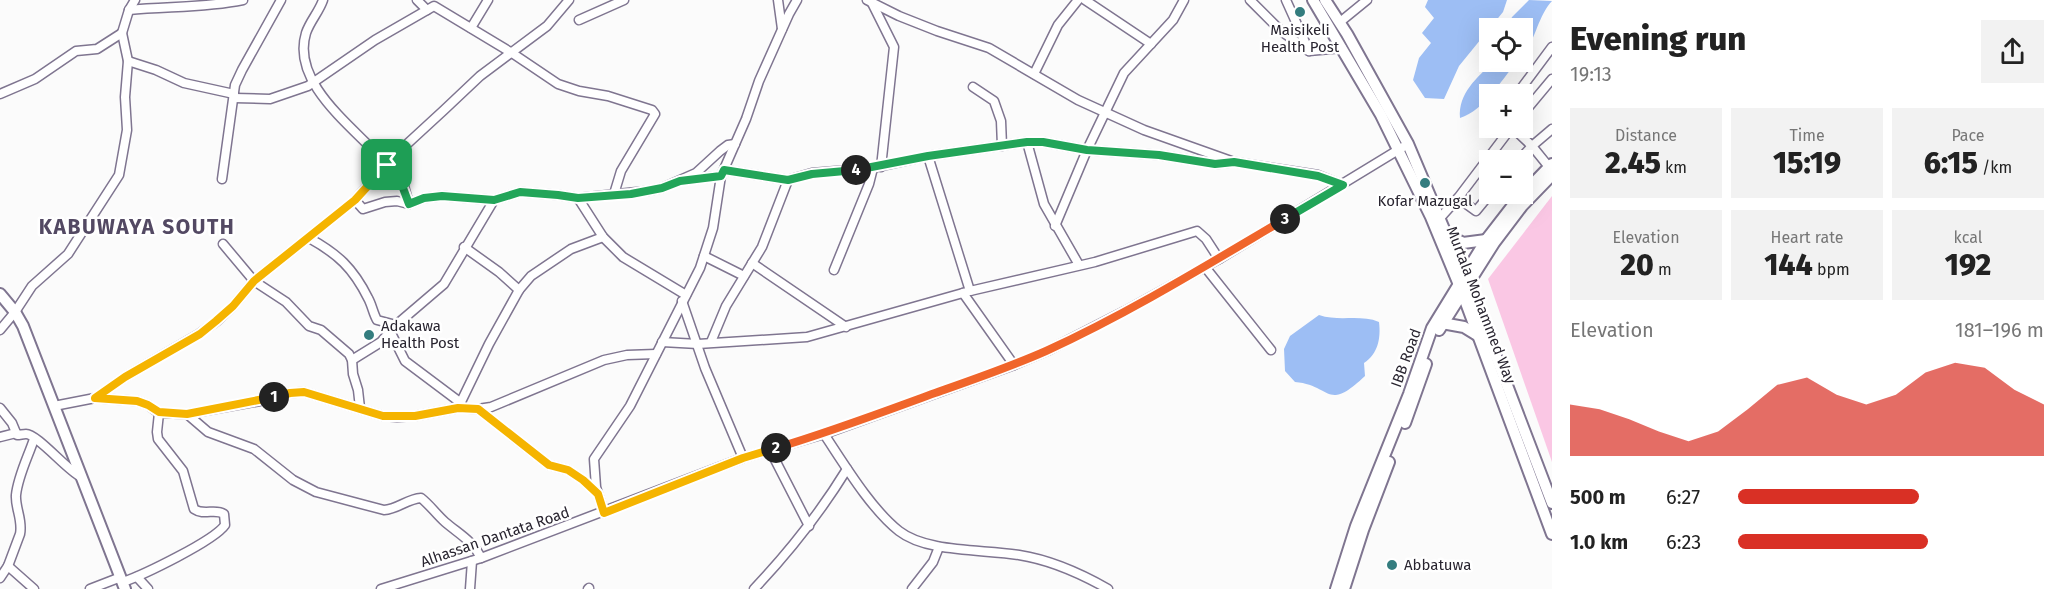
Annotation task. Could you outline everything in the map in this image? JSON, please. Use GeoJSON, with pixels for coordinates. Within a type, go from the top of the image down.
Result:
{"type":"FeatureCollection","features":[{"type":"Feature","properties":{"kind":"main road","name":"Murtala Mohammed Way"},"geometry":{"type":"LineString","coordinates":[[1312,0],[1404,147],[1552,502]]}},
{"type":"Feature","properties":{"kind":"main road","name":"Murtala Mohammed Way"},"geometry":{"type":"LineString","coordinates":[[1325,0],[1340,22],[1440,218],[1463,284],[1477,335],[1552,534]]}},
{"type":"Feature","properties":{"kind":"main road","name":"IBB Road"},"geometry":{"type":"LineString","coordinates":[[1336,589],[1356,526],[1438,316],[1505,228],[1547,187],[1551,169]]}},
{"type":"Feature","properties":{"kind":"main road","name":"IBB Road"},"geometry":{"type":"LineString","coordinates":[[1344,589],[1363,530],[1413,405],[1442,323],[1486,240],[1517,200],[1551,169]]}},
{"type":"Feature","properties":{"kind":"main road"},"geometry":{"type":"LineString","coordinates":[[1446,234],[1468,244],[1486,240]]}},
{"type":"Feature","properties":{"kind":"main road"},"geometry":{"type":"LineString","coordinates":[[0,294],[23,326],[123,583]]}},
{"type":"Feature","properties":{"kind":"main road"},"geometry":{"type":"LineString","coordinates":[[1442,323],[1464,327],[1477,335]]}},
{"type":"Feature","properties":{"kind":"street"},"geometry":{"type":"LineString","coordinates":[[122,0],[129,10]]}},
{"type":"Feature","properties":{"kind":"street"},"geometry":{"type":"LineString","coordinates":[[0,330],[32,286],[68,254],[119,175],[128,130],[125,98],[128,61],[122,33],[129,10],[135,0]]}},
{"type":"Feature","properties":{"kind":"street"},"geometry":{"type":"LineString","coordinates":[[129,10],[179,5],[198,7],[243,0]]}},
{"type":"Feature","properties":{"kind":"street"},"geometry":{"type":"LineString","coordinates":[[222,179],[234,96],[242,70],[281,0]]}},
{"type":"Feature","properties":{"kind":"street"},"geometry":{"type":"LineString","coordinates":[[323,0],[306,34],[304,60],[306,68],[328,104],[388,164],[400,180],[409,204]]}},
{"type":"Feature","properties":{"kind":"street"},"geometry":{"type":"LineString","coordinates":[[417,0],[427,10]]}},
{"type":"Feature","properties":{"kind":"street"},"geometry":{"type":"LineString","coordinates":[[471,28],[488,0]]}},
{"type":"Feature","properties":{"kind":"street"},"geometry":{"type":"LineString","coordinates":[[95,398],[125,377],[200,334],[233,306],[254,281],[355,200],[388,164],[480,76],[547,26],[569,0]]}},
{"type":"Feature","properties":{"kind":"street"},"geometry":{"type":"LineString","coordinates":[[579,20],[624,0]]}},
{"type":"Feature","properties":{"kind":"street"},"geometry":{"type":"LineString","coordinates":[[778,0],[782,29]]}},
{"type":"Feature","properties":{"kind":"street"},"geometry":{"type":"LineString","coordinates":[[604,513],[598,494],[594,459],[630,406],[704,256],[713,228],[723,173],[759,81],[782,29],[798,0]]}},
{"type":"Feature","properties":{"kind":"street"},"geometry":{"type":"LineString","coordinates":[[1034,74],[1058,25],[1078,0]]}},
{"type":"Feature","properties":{"kind":"street"},"geometry":{"type":"LineString","coordinates":[[1085,0],[1151,44]]}},
{"type":"Feature","properties":{"kind":"street"},"geometry":{"type":"LineString","coordinates":[[1056,226],[1087,150],[1124,73],[1173,20],[1184,0]]}},
{"type":"Feature","properties":{"kind":"street"},"geometry":{"type":"LineString","coordinates":[[1250,0],[1281,31],[1309,51],[1342,48]]}},
{"type":"Feature","properties":{"kind":"street"},"geometry":{"type":"LineString","coordinates":[[1286,0],[1309,51]]}},
{"type":"Feature","properties":{"kind":"street"},"geometry":{"type":"LineString","coordinates":[[1340,22],[1367,0]]}},
{"type":"Feature","properties":{"kind":"street"},"geometry":{"type":"LineString","coordinates":[[870,1],[937,31],[989,48],[1104,113],[1143,130],[1234,162],[1318,176],[1343,185]]}},
{"type":"Feature","properties":{"kind":"street"},"geometry":{"type":"LineString","coordinates":[[834,270],[877,167],[894,47],[870,1]]}},
{"type":"Feature","properties":{"kind":"street"},"geometry":{"type":"LineString","coordinates":[[128,61],[156,70],[184,83],[252,100],[270,99],[308,86],[375,40],[434,6],[558,84],[645,106],[655,114],[624,164],[614,194]]}},
{"type":"Feature","properties":{"kind":"street"},"geometry":{"type":"LineString","coordinates":[[0,94],[35,79],[76,51],[97,49],[122,33]]}},
{"type":"Feature","properties":{"kind":"street"},"geometry":{"type":"LineString","coordinates":[[1524,84],[1552,47]]}},
{"type":"Feature","properties":{"kind":"street"},"geometry":{"type":"LineString","coordinates":[[1533,101],[1552,79]]}},
{"type":"Feature","properties":{"kind":"street"},"geometry":{"type":"LineString","coordinates":[[973,87],[994,101],[1002,121],[1002,146]]}},
{"type":"Feature","properties":{"kind":"street"},"geometry":{"type":"LineString","coordinates":[[1528,150],[1552,129]]}},
{"type":"Feature","properties":{"kind":"street"},"geometry":{"type":"LineString","coordinates":[[1440,218],[1458,198],[1497,138]]}},
{"type":"Feature","properties":{"kind":"street"},"geometry":{"type":"LineString","coordinates":[[1523,138],[1551,169]]}},
{"type":"Feature","properties":{"kind":"street"},"geometry":{"type":"LineString","coordinates":[[355,200],[363,209],[390,201],[409,204],[424,198],[442,196],[494,200],[520,192],[578,198],[647,191],[680,181],[723,173],[788,180],[812,174],[877,167],[928,156],[1027,142],[1043,142],[1087,150],[1159,155],[1215,164],[1234,162]]}},
{"type":"Feature","properties":{"kind":"street"},"geometry":{"type":"LineString","coordinates":[[1027,142],[1044,204],[1079,265]]}},
{"type":"Feature","properties":{"kind":"street"},"geometry":{"type":"LineString","coordinates":[[680,181],[696,173],[728,145],[735,144]]}},
{"type":"Feature","properties":{"kind":"street","name":"Alhassan Dantata Road"},"geometry":{"type":"LineString","coordinates":[[381,589],[481,558],[604,513],[743,458],[824,434],[1014,365],[1125,311],[1205,267],[1404,147]]}},
{"type":"Feature","properties":{"kind":"street"},"geometry":{"type":"LineString","coordinates":[[928,156],[967,292],[1014,365]]}},
{"type":"Feature","properties":{"kind":"street"},"geometry":{"type":"LineString","coordinates":[[711,342],[726,306],[762,247],[788,180]]}},
{"type":"Feature","properties":{"kind":"street"},"geometry":{"type":"LineString","coordinates":[[578,198],[603,237],[623,257],[684,298],[705,368],[743,458]]}},
{"type":"Feature","properties":{"kind":"street"},"geometry":{"type":"LineString","coordinates":[[1458,198],[1476,211],[1482,204]]}},
{"type":"Feature","properties":{"kind":"street"},"geometry":{"type":"LineString","coordinates":[[352,360],[381,342],[393,328],[444,284],[494,200]]}},
{"type":"Feature","properties":{"kind":"street"},"geometry":{"type":"LineString","coordinates":[[662,342],[698,344],[807,337],[967,292],[1079,265],[1197,231],[1206,239],[1219,259]]}},
{"type":"Feature","properties":{"kind":"street"},"geometry":{"type":"LineString","coordinates":[[460,405],[489,344],[519,290],[531,276],[571,249],[603,237]]}},
{"type":"Feature","properties":{"kind":"street"},"geometry":{"type":"LineString","coordinates":[[309,238],[335,253],[350,268],[360,283],[377,320],[393,328],[405,361],[460,405],[478,409],[549,465],[568,470],[598,494]]}},
{"type":"Feature","properties":{"kind":"street"},"geometry":{"type":"LineString","coordinates":[[223,244],[254,281],[286,302],[309,326],[321,330],[343,348],[352,360],[360,408]]}},
{"type":"Feature","properties":{"kind":"street"},"geometry":{"type":"LineString","coordinates":[[464,248],[499,272],[519,290]]}},
{"type":"Feature","properties":{"kind":"street"},"geometry":{"type":"LineString","coordinates":[[704,256],[744,276]]}},
{"type":"Feature","properties":{"kind":"street"},"geometry":{"type":"LineString","coordinates":[[752,263],[846,327]]}},
{"type":"Feature","properties":{"kind":"street"},"geometry":{"type":"LineString","coordinates":[[1205,267],[1271,350]]}},
{"type":"Feature","properties":{"kind":"street"},"geometry":{"type":"LineString","coordinates":[[478,409],[506,402],[604,360],[627,355],[656,354]]}},
{"type":"Feature","properties":{"kind":"street"},"geometry":{"type":"LineString","coordinates":[[54,406],[95,398],[137,401],[159,412],[187,414],[304,392],[383,416],[415,416],[460,405]]}},
{"type":"Feature","properties":{"kind":"street"},"geometry":{"type":"LineString","coordinates":[[0,408],[12,423],[18,436],[28,434],[47,448],[71,472],[81,477]]}},
{"type":"Feature","properties":{"kind":"street"},"geometry":{"type":"LineString","coordinates":[[90,589],[123,583],[137,577],[219,532],[225,525],[226,520],[221,512],[201,513],[194,509],[183,471],[158,439],[159,412]]}},
{"type":"Feature","properties":{"kind":"street"},"geometry":{"type":"LineString","coordinates":[[187,414],[208,432],[254,449],[293,480],[316,492],[384,510],[393,510],[413,499],[421,498],[456,532],[470,540],[481,558]]}},
{"type":"Feature","properties":{"kind":"street"},"geometry":{"type":"LineString","coordinates":[[0,437],[16,433]]}},
{"type":"Feature","properties":{"kind":"street"},"geometry":{"type":"LineString","coordinates":[[824,434],[875,506],[900,532],[908,537],[939,548],[973,549],[1041,560],[1065,567],[1108,589]]}},
{"type":"Feature","properties":{"kind":"street"},"geometry":{"type":"LineString","coordinates":[[0,578],[8,566],[21,528],[16,493],[34,439]]}},
{"type":"Feature","properties":{"kind":"street"},"geometry":{"type":"LineString","coordinates":[[770,450],[809,526]]}},
{"type":"Feature","properties":{"kind":"street"},"geometry":{"type":"LineString","coordinates":[[754,589],[780,562],[821,511],[847,469]]}},
{"type":"Feature","properties":{"kind":"street"},"geometry":{"type":"LineString","coordinates":[[912,589],[933,562],[939,548]]}},
{"type":"Feature","properties":{"kind":"street"},"geometry":{"type":"LineString","coordinates":[[470,589],[472,561]]}},
{"type":"Feature","properties":{"kind":"street"},"geometry":{"type":"LineString","coordinates":[[8,566],[34,589]]}},
{"type":"Feature","properties":{"kind":"street"},"geometry":{"type":"LineString","coordinates":[[137,577],[148,589]]}},
{"type":"Feature","properties":{"kind":"shaded area"},"geometry":{"type":"Polygon","coordinates":[[[1552,196],[1552,462],[1488,279],[1552,196]]]}},
{"type":"Feature","properties":{"kind":"water"},"geometry":{"type":"Polygon","coordinates":[[[1428,0],[1507,0],[1498,18],[1479,18],[1479,41],[1459,66],[1444,99],[1425,98],[1413,80],[1419,58],[1431,43],[1422,33],[1434,18],[1425,7],[1428,0]]]}},
{"type":"Feature","properties":{"kind":"water"},"geometry":{"type":"Polygon","coordinates":[[[1529,0],[1552,1],[1543,14],[1533,37],[1533,18],[1512,17],[1529,0]]]}},
{"type":"Feature","properties":{"kind":"water"},"geometry":{"type":"Polygon","coordinates":[[[1483,72],[1509,72],[1500,84],[1479,84],[1479,107],[1460,118],[1462,101],[1483,72]]]}},
{"type":"Feature","properties":{"kind":"water"},"geometry":{"type":"Polygon","coordinates":[[[1319,315],[1379,322],[1378,345],[1373,355],[1364,363],[1365,376],[1343,393],[1329,394],[1307,384],[1295,382],[1285,371],[1284,349],[1290,336],[1319,315]]]}},
{"type":"Feature","properties":{"kind":"place","name":"Maisikeli Health Post"},"geometry":{"type":"Point","coordinates":[1300,12]}},
{"type":"Feature","properties":{"kind":"place","name":"Kofar Mazugal"},"geometry":{"type":"Point","coordinates":[1425,183]}},
{"type":"Feature","properties":{"kind":"place","name":"Adakawa Health Post"},"geometry":{"type":"Point","coordinates":[369,335]}},
{"type":"Feature","properties":{"kind":"place","name":"Abbatuwa"},"geometry":{"type":"Point","coordinates":[1392,565]}},
{"type":"Feature","properties":{"kind":"district","name":"KABUWAYA SOUTH"},"geometry":{"type":"Point","coordinates":[137,227]}},
{"type":"Feature","properties":{"kind":"route"},"geometry":{"type":"LineString","coordinates":[[1027,142],[1043,142],[1087,150],[1159,155],[1215,164],[1234,162],[1318,176],[1343,185],[1219,259],[1047,351],[824,434],[743,458],[604,513],[598,494],[583,480],[568,470],[549,465],[478,409],[458,408],[415,416],[383,416],[304,392],[187,414],[159,412],[137,401],[95,398],[125,377],[200,334],[233,306],[254,281],[355,200],[387,165],[388,163],[404,186],[409,204],[435,196],[494,200],[520,192],[578,198],[631,194],[662,188],[680,181],[721,176],[724,170],[788,180],[812,174],[873,168],[928,156],[1027,142]]}}]}
